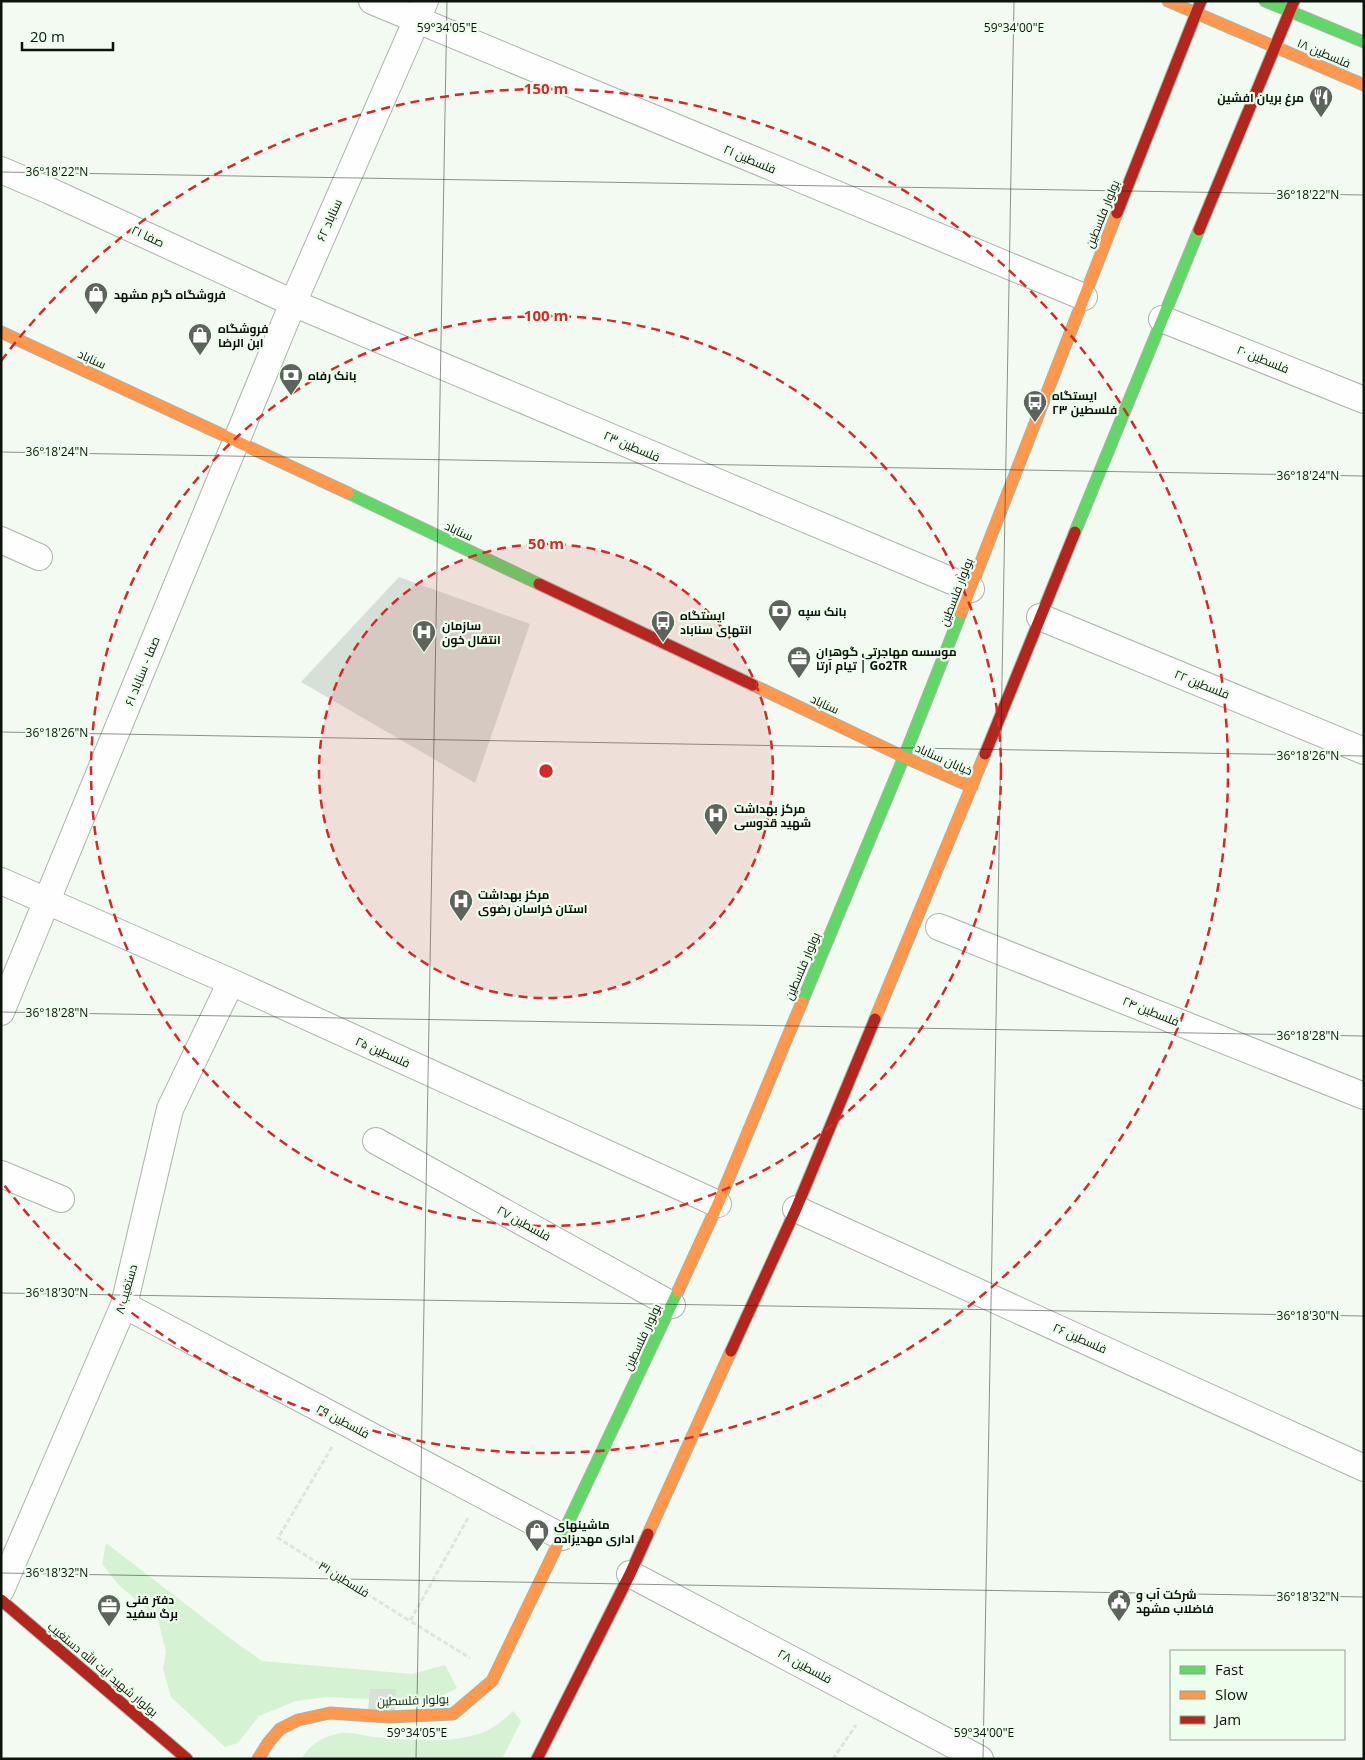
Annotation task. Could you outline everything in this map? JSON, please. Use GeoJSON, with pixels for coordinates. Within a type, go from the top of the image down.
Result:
{"type":"FeatureCollection","features":[{"type":"Feature","properties":{"kind":"main road","name":"فلسطین ۱۸"},"geometry":{"type":"LineString","coordinates":[[1168,1],[1364,85]]}},
{"type":"Feature","properties":{"kind":"main road","name":"بولوار فلسطین"},"geometry":{"type":"LineString","coordinates":[[258,1759],[280,1729],[313,1716],[330,1713],[389,1717],[453,1714],[492,1681],[496,1674],[672,1305],[718,1204],[972,590],[1084,297],[1201,1]]}},
{"type":"Feature","properties":{"kind":"main road","name":"فلسطین ۱۸"},"geometry":{"type":"LineString","coordinates":[[1265,1],[1292,6],[1364,42]]}},
{"type":"Feature","properties":{"kind":"main road"},"geometry":{"type":"LineString","coordinates":[[537,1759],[630,1574],[796,1209],[972,787],[1162,319],[1292,6]]}},
{"type":"Feature","properties":{"kind":"main road","name":"سناباد"},"geometry":{"type":"LineString","coordinates":[[1,332],[236,440],[904,757]]}},
{"type":"Feature","properties":{"kind":"main road","name":"خیابان سناباد"},"geometry":{"type":"LineString","coordinates":[[904,757],[972,787]]}},
{"type":"Feature","properties":{"kind":"main road","name":"بولوار شهید آیت الله دستغیب"},"geometry":{"type":"LineString","coordinates":[[1,1600],[187,1759]]}},
{"type":"Feature","properties":{"kind":"street","name":"فلسطین ۲۱"},"geometry":{"type":"LineString","coordinates":[[372,1],[420,11],[1084,297]]}},
{"type":"Feature","properties":{"kind":"street","name":"سناباد ۶۲"},"geometry":{"type":"LineString","coordinates":[[236,440],[293,303],[420,11]]}},
{"type":"Feature","properties":{"kind":"street","name":"صفا ۲۱"},"geometry":{"type":"LineString","coordinates":[[1,170],[50,190],[293,303]]}},
{"type":"Feature","properties":{"kind":"street","name":"فلسطین ۲۳"},"geometry":{"type":"LineString","coordinates":[[293,303],[972,590]]}},
{"type":"Feature","properties":{"kind":"street","name":"فلسطین ۲۰"},"geometry":{"type":"LineString","coordinates":[[1162,319],[1364,400]]}},
{"type":"Feature","properties":{"kind":"street","name":"صفا - سناباد ۶۱"},"geometry":{"type":"LineString","coordinates":[[1,1012],[236,440]]}},
{"type":"Feature","properties":{"kind":"street"},"geometry":{"type":"LineString","coordinates":[[1,540],[40,557]]}},
{"type":"Feature","properties":{"kind":"street","name":"فلسطین ۲۲"},"geometry":{"type":"LineString","coordinates":[[1040,617],[1364,751]]}},
{"type":"Feature","properties":{"kind":"street","name":"فلسطین ۲۵"},"geometry":{"type":"LineString","coordinates":[[1,881],[230,982],[718,1204]]}},
{"type":"Feature","properties":{"kind":"street","name":"فلسطین ۲۴"},"geometry":{"type":"LineString","coordinates":[[939,927],[1364,1096]]}},
{"type":"Feature","properties":{"kind":"street","name":"دستغیب ۸"},"geometry":{"type":"LineString","coordinates":[[1,1590],[124,1305],[170,1109],[230,982]]}},
{"type":"Feature","properties":{"kind":"street","name":"فلسطین ۲۷"},"geometry":{"type":"LineString","coordinates":[[376,1140],[672,1305]]}},
{"type":"Feature","properties":{"kind":"street"},"geometry":{"type":"LineString","coordinates":[[1,1174],[60,1199]]}},
{"type":"Feature","properties":{"kind":"street","name":"فلسطین ۲۶"},"geometry":{"type":"LineString","coordinates":[[796,1209],[1364,1468]]}},
{"type":"Feature","properties":{"kind":"street","name":"فلسطین ۲۹"},"geometry":{"type":"LineString","coordinates":[[124,1305],[562,1537]]}},
{"type":"Feature","properties":{"kind":"street","name":"فلسطین ۲۸"},"geometry":{"type":"LineString","coordinates":[[630,1574],[872,1702],[937,1749],[980,1759]]}},
{"type":"Feature","properties":{"kind":"path","name":"فلسطین ۳۱"},"geometry":{"type":"LineString","coordinates":[[347,1423],[278,1538],[496,1674]]}},
{"type":"Feature","properties":{"kind":"path"},"geometry":{"type":"LineString","coordinates":[[410,1621],[482,1494]]}},
{"type":"Feature","properties":{"kind":"path"},"geometry":{"type":"LineString","coordinates":[[832,1759],[872,1702]]}},
{"type":"Feature","properties":{"kind":"green space"},"geometry":{"type":"Polygon","coordinates":[[[106,1543],[262,1661],[412,1674],[445,1665],[457,1688],[436,1699],[399,1701],[328,1697],[296,1701],[259,1716],[238,1743],[225,1747],[171,1697],[163,1669],[166,1652],[158,1619],[119,1585],[102,1564],[106,1543]]]}},
{"type":"Feature","properties":{"kind":"green space"},"geometry":{"type":"Polygon","coordinates":[[[513,1711],[521,1721],[502,1759],[301,1759],[313,1745],[335,1734],[349,1733],[413,1740],[453,1739],[488,1730],[513,1711]]]}},
{"type":"Feature","properties":{"kind":"building","name":"سازمان انتقال خون"},"geometry":{"type":"Polygon","coordinates":[[[399,577],[530,624],[475,783],[301,682],[399,577]]]}},
{"type":"Feature","properties":{"kind":"building"},"geometry":{"type":"Polygon","coordinates":[[[370,1689],[396,1689],[395,1711],[368,1711],[370,1689]]]}},
{"type":"Feature","properties":{"kind":"traffic: fast"},"geometry":{"type":"LineString","coordinates":[[1265,1],[1364,42]]}},
{"type":"Feature","properties":{"kind":"traffic: fast"},"geometry":{"type":"LineString","coordinates":[[1075,532],[1199,230]]}},
{"type":"Feature","properties":{"kind":"traffic: fast"},"geometry":{"type":"LineString","coordinates":[[348,493],[539,584]]}},
{"type":"Feature","properties":{"kind":"traffic: fast"},"geometry":{"type":"LineString","coordinates":[[802,1002],[904,757],[961,613]]}},
{"type":"Feature","properties":{"kind":"traffic: fast"},"geometry":{"type":"LineString","coordinates":[[557,1546],[678,1291]]}},
{"type":"Feature","properties":{"kind":"traffic: slow"},"geometry":{"type":"LineString","coordinates":[[1168,1],[1364,85]]}},
{"type":"Feature","properties":{"kind":"traffic: slow"},"geometry":{"type":"LineString","coordinates":[[961,613],[1117,213]]}},
{"type":"Feature","properties":{"kind":"traffic: slow"},"geometry":{"type":"LineString","coordinates":[[1,332],[348,493]]}},
{"type":"Feature","properties":{"kind":"traffic: slow"},"geometry":{"type":"LineString","coordinates":[[753,685],[904,757],[972,787]]}},
{"type":"Feature","properties":{"kind":"traffic: slow"},"geometry":{"type":"LineString","coordinates":[[875,1019],[985,754]]}},
{"type":"Feature","properties":{"kind":"traffic: slow"},"geometry":{"type":"LineString","coordinates":[[678,1291],[718,1204],[802,1002]]}},
{"type":"Feature","properties":{"kind":"traffic: slow"},"geometry":{"type":"LineString","coordinates":[[648,1534],[731,1351]]}},
{"type":"Feature","properties":{"kind":"traffic: slow"},"geometry":{"type":"LineString","coordinates":[[258,1759],[280,1729],[298,1720],[330,1713],[389,1717],[453,1714],[492,1681],[557,1546]]}},
{"type":"Feature","properties":{"kind":"traffic: jam"},"geometry":{"type":"LineString","coordinates":[[1117,213],[1201,1]]}},
{"type":"Feature","properties":{"kind":"traffic: jam"},"geometry":{"type":"LineString","coordinates":[[1199,230],[1294,1]]}},
{"type":"Feature","properties":{"kind":"traffic: jam"},"geometry":{"type":"LineString","coordinates":[[985,754],[1075,532]]}},
{"type":"Feature","properties":{"kind":"traffic: jam"},"geometry":{"type":"LineString","coordinates":[[539,584],[753,685]]}},
{"type":"Feature","properties":{"kind":"traffic: jam"},"geometry":{"type":"LineString","coordinates":[[731,1351],[796,1209],[875,1019]]}},
{"type":"Feature","properties":{"kind":"traffic: jam"},"geometry":{"type":"LineString","coordinates":[[537,1759],[630,1574],[648,1534]]}},
{"type":"Feature","properties":{"kind":"traffic: jam"},"geometry":{"type":"LineString","coordinates":[[1,1600],[187,1759]]}},
{"type":"Feature","properties":{"kind":"place","name":"مرغ بریان افشین"},"geometry":{"type":"Point","coordinates":[1321,118]}},
{"type":"Feature","properties":{"kind":"place","name":"فروشگاه گرم مشهد"},"geometry":{"type":"Point","coordinates":[96,315]}},
{"type":"Feature","properties":{"kind":"place","name":"فروشگاه ابن الرضا"},"geometry":{"type":"Point","coordinates":[200,356]}},
{"type":"Feature","properties":{"kind":"place","name":"بانک رفاه"},"geometry":{"type":"Point","coordinates":[291,396]}},
{"type":"Feature","properties":{"kind":"place","name":"ایستگاه فلسطین ۲۳"},"geometry":{"type":"Point","coordinates":[1035,423]}},
{"type":"Feature","properties":{"kind":"place","name":"بانک سپه"},"geometry":{"type":"Point","coordinates":[780,632]}},
{"type":"Feature","properties":{"kind":"place","name":"ايستگاه انتهای سناباد"},"geometry":{"type":"Point","coordinates":[663,643]}},
{"type":"Feature","properties":{"kind":"place","name":"سازمان انتقال خون"},"geometry":{"type":"Point","coordinates":[424,653]}},
{"type":"Feature","properties":{"kind":"place","name":"موسسه مهاجرتی گوهران تیام آرتا | Go2TR"},"geometry":{"type":"Point","coordinates":[799,679]}},
{"type":"Feature","properties":{"kind":"place","name":"مرکز بهداشت شهید قدوسی"},"geometry":{"type":"Point","coordinates":[716,836]}},
{"type":"Feature","properties":{"kind":"place","name":"مرکز بهداشت استان خراسان رضوی"},"geometry":{"type":"Point","coordinates":[461,922]}},
{"type":"Feature","properties":{"kind":"place","name":"ماشینهای اداری مهدیزاده"},"geometry":{"type":"Point","coordinates":[537,1552]}},
{"type":"Feature","properties":{"kind":"place","name":"شرکت آب و فاضلاب مشهد"},"geometry":{"type":"Point","coordinates":[1119,1622]}},
{"type":"Feature","properties":{"kind":"place","name":"دفتر فنی برگ سفید"},"geometry":{"type":"Point","coordinates":[109,1627]}}]}
